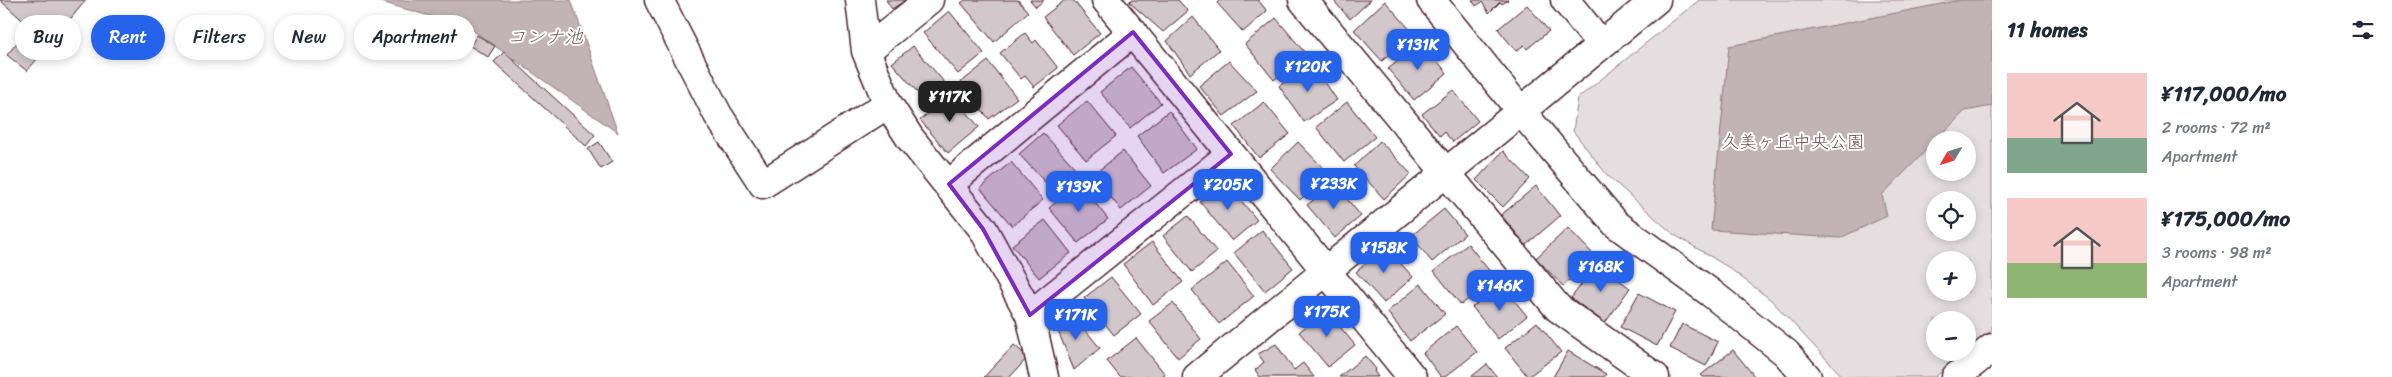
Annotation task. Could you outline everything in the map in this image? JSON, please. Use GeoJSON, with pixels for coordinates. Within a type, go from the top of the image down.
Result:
{"type":"FeatureCollection","features":[{"type":"Feature","properties":{"kind":"street"},"geometry":{"type":"LineString","coordinates":[[659,0],[718,114],[763,184],[888,104]]}},
{"type":"Feature","properties":{"kind":"street"},"geometry":{"type":"LineString","coordinates":[[860,0],[866,51],[888,104],[910,138],[949,184],[983,229],[1030,315],[1044,377]]}},
{"type":"Feature","properties":{"kind":"street"},"geometry":{"type":"LineString","coordinates":[[866,51],[929,0]]}},
{"type":"Feature","properties":{"kind":"street"},"geometry":{"type":"LineString","coordinates":[[1106,0],[1412,377]]}},
{"type":"Feature","properties":{"kind":"street"},"geometry":{"type":"LineString","coordinates":[[1303,0],[1558,308],[1655,377]]}},
{"type":"Feature","properties":{"kind":"street"},"geometry":{"type":"LineString","coordinates":[[1431,0],[1616,224],[1711,293],[1786,353],[1807,377]]}},
{"type":"Feature","properties":{"kind":"street"},"geometry":{"type":"LineString","coordinates":[[1565,0],[1601,44]]}},
{"type":"Feature","properties":{"kind":"street"},"geometry":{"type":"LineString","coordinates":[[1197,377],[1656,0]]}},
{"type":"Feature","properties":{"kind":"street"},"geometry":{"type":"LineString","coordinates":[[949,184],[1133,32]]}},
{"type":"Feature","properties":{"kind":"street"},"geometry":{"type":"LineString","coordinates":[[1030,315],[1231,154]]}},
{"type":"Feature","properties":{"kind":"street"},"geometry":{"type":"LineString","coordinates":[[1956,377],[1992,348]]}},
{"type":"Feature","properties":{"kind":"highlighted area"},"geometry":{"type":"Polygon","coordinates":[[[1133,32],[1231,154],[1030,315],[983,229],[949,184],[1133,32]]]}},
{"type":"Feature","properties":{"kind":"green space","name":"久美ヶ丘中央公園"},"geometry":{"type":"Polygon","coordinates":[[[1699,0],[1992,0],[1992,330],[1976,343],[1976,311],[1926,311],[1926,361],[1955,361],[1935,377],[1843,377],[1771,300],[1728,267],[1673,234],[1607,175],[1573,131],[1578,98],[1699,0]]]}},
{"type":"Feature","properties":{"kind":"water","name":"コンナ池"},"geometry":{"type":"Polygon","coordinates":[[[374,0],[571,0],[618,133],[475,32],[475,15],[426,15],[374,0]]]}},
{"type":"Feature","properties":{"kind":"water"},"geometry":{"type":"Polygon","coordinates":[[[1961,0],[1992,0],[1992,106],[1965,111],[1945,131],[1926,131],[1926,150],[1882,195],[1887,216],[1840,238],[1711,230],[1729,46],[1961,0]]]}},
{"type":"Feature","properties":{"kind":"building"},"geometry":{"type":"Polygon","coordinates":[[[0,0],[86,0],[74,15],[17,15],[0,0]]]}},
{"type":"Feature","properties":{"kind":"building"},"geometry":{"type":"Polygon","coordinates":[[[886,0],[906,0],[892,9],[886,0]]]}},
{"type":"Feature","properties":{"kind":"building"},"geometry":{"type":"Polygon","coordinates":[[[965,0],[1018,0],[1028,12],[994,42],[961,3],[965,0]]]}},
{"type":"Feature","properties":{"kind":"building"},"geometry":{"type":"Polygon","coordinates":[[[1030,0],[1044,0],[1036,7],[1030,0]]]}},
{"type":"Feature","properties":{"kind":"building"},"geometry":{"type":"Polygon","coordinates":[[[1065,0],[1073,0],[1100,33],[1073,55],[1043,17],[1065,0]]]}},
{"type":"Feature","properties":{"kind":"building"},"geometry":{"type":"Polygon","coordinates":[[[1131,0],[1178,0],[1188,11],[1163,32],[1129,2],[1131,0]]]}},
{"type":"Feature","properties":{"kind":"building"},"geometry":{"type":"Polygon","coordinates":[[[1220,0],[1258,0],[1267,11],[1243,32],[1217,3],[1220,0]]]}},
{"type":"Feature","properties":{"kind":"building"},"geometry":{"type":"Polygon","coordinates":[[[1333,0],[1371,0],[1350,19],[1333,0]]]}},
{"type":"Feature","properties":{"kind":"building"},"geometry":{"type":"Polygon","coordinates":[[[1472,0],[1508,0],[1502,4],[1500,2],[1489,13],[1482,2],[1476,6],[1472,0]]]}},
{"type":"Feature","properties":{"kind":"building"},"geometry":{"type":"Polygon","coordinates":[[[1385,1],[1413,33],[1382,61],[1354,30],[1385,1]]]}},
{"type":"Feature","properties":{"kind":"building"},"geometry":{"type":"Polygon","coordinates":[[[1527,5],[1549,31],[1527,49],[1524,45],[1516,51],[1498,29],[1527,5]]]}},
{"type":"Feature","properties":{"kind":"building"},"geometry":{"type":"Polygon","coordinates":[[[949,11],[984,53],[958,74],[923,33],[949,11]]]}},
{"type":"Feature","properties":{"kind":"building"},"geometry":{"type":"Polygon","coordinates":[[[1193,17],[1219,50],[1190,74],[1167,41],[1193,17]]]}},
{"type":"Feature","properties":{"kind":"building"},"geometry":{"type":"Polygon","coordinates":[[[1276,18],[1306,54],[1274,80],[1245,44],[1276,18]]]}},
{"type":"Feature","properties":{"kind":"building"},"geometry":{"type":"Polygon","coordinates":[[[1025,33],[1033,43],[1036,40],[1058,68],[1034,87],[1025,76],[1021,79],[1000,53],[1025,33]]]}},
{"type":"Feature","properties":{"kind":"building"},"geometry":{"type":"Polygon","coordinates":[[[477,35],[495,46],[488,57],[475,49],[475,38],[477,35]]]}},
{"type":"Feature","properties":{"kind":"building"},"geometry":{"type":"Polygon","coordinates":[[[1422,42],[1447,73],[1414,100],[1388,69],[1422,42]]]}},
{"type":"Feature","properties":{"kind":"building"},"geometry":{"type":"Polygon","coordinates":[[[15,45],[15,60],[36,60],[27,71],[7,55],[15,45]]]}},
{"type":"Feature","properties":{"kind":"building"},"geometry":{"type":"Polygon","coordinates":[[[913,46],[945,83],[925,101],[892,63],[913,46]]]}},
{"type":"Feature","properties":{"kind":"building"},"geometry":{"type":"Polygon","coordinates":[[[504,52],[595,135],[586,146],[494,62],[504,52]]]}},
{"type":"Feature","properties":{"kind":"building"},"geometry":{"type":"Polygon","coordinates":[[[988,61],[1017,98],[989,119],[960,83],[988,61]]]}},
{"type":"Feature","properties":{"kind":"building"},"geometry":{"type":"Polygon","coordinates":[[[1229,61],[1257,91],[1224,116],[1199,86],[1229,61]]]}},
{"type":"Feature","properties":{"kind":"building"},"geometry":{"type":"Polygon","coordinates":[[[1312,63],[1337,100],[1304,122],[1279,86],[1312,63]]]}},
{"type":"Feature","properties":{"kind":"building"},"geometry":{"type":"Polygon","coordinates":[[[1131,67],[1161,103],[1130,128],[1100,92],[1131,67]]]}},
{"type":"Feature","properties":{"kind":"building"},"geometry":{"type":"Polygon","coordinates":[[[1453,90],[1478,121],[1453,142],[1444,132],[1440,136],[1422,114],[1453,90]]]}},
{"type":"Feature","properties":{"kind":"building"},"geometry":{"type":"Polygon","coordinates":[[[952,94],[979,127],[948,153],[920,120],[952,94]]]}},
{"type":"Feature","properties":{"kind":"building"},"geometry":{"type":"Polygon","coordinates":[[[1087,101],[1116,136],[1086,160],[1057,125],[1087,101]]]}},
{"type":"Feature","properties":{"kind":"building"},"geometry":{"type":"Polygon","coordinates":[[[1264,102],[1290,134],[1259,158],[1234,126],[1264,102]]]}},
{"type":"Feature","properties":{"kind":"building"},"geometry":{"type":"Polygon","coordinates":[[[1347,102],[1375,137],[1344,162],[1316,127],[1347,102]]]}},
{"type":"Feature","properties":{"kind":"building"},"geometry":{"type":"Polygon","coordinates":[[[1169,111],[1197,149],[1164,173],[1137,136],[1169,111]]]}},
{"type":"Feature","properties":{"kind":"building"},"geometry":{"type":"Polygon","coordinates":[[[1043,133],[1077,170],[1054,192],[1019,154],[1043,133]]]}},
{"type":"Feature","properties":{"kind":"building"},"geometry":{"type":"Polygon","coordinates":[[[1380,141],[1411,174],[1384,199],[1354,166],[1380,141]]]}},
{"type":"Feature","properties":{"kind":"building"},"geometry":{"type":"Polygon","coordinates":[[[599,142],[612,162],[601,169],[588,149],[599,142]]]}},
{"type":"Feature","properties":{"kind":"building"},"geometry":{"type":"Polygon","coordinates":[[[1298,142],[1328,173],[1300,200],[1270,169],[1298,142]]]}},
{"type":"Feature","properties":{"kind":"building"},"geometry":{"type":"Polygon","coordinates":[[[1123,151],[1151,186],[1121,210],[1093,175],[1123,151]]]}},
{"type":"Feature","properties":{"kind":"building"},"geometry":{"type":"Polygon","coordinates":[[[1503,151],[1530,179],[1503,207],[1476,180],[1503,151]]]}},
{"type":"Feature","properties":{"kind":"building"},"geometry":{"type":"Polygon","coordinates":[[[1011,162],[1043,200],[1012,226],[980,188],[1011,162]]]}},
{"type":"Feature","properties":{"kind":"building"},"geometry":{"type":"Polygon","coordinates":[[[1225,181],[1257,220],[1232,241],[1200,202],[1225,181]]]}},
{"type":"Feature","properties":{"kind":"building"},"geometry":{"type":"Polygon","coordinates":[[[1079,183],[1108,219],[1078,243],[1049,208],[1079,183]]]}},
{"type":"Feature","properties":{"kind":"building"},"geometry":{"type":"Polygon","coordinates":[[[1334,183],[1361,216],[1335,238],[1307,205],[1334,183]]]}},
{"type":"Feature","properties":{"kind":"building"},"geometry":{"type":"Polygon","coordinates":[[[1536,186],[1560,216],[1526,245],[1501,215],[1536,186]]]}},
{"type":"Feature","properties":{"kind":"building"},"geometry":{"type":"Polygon","coordinates":[[[1444,209],[1465,234],[1432,262],[1411,236],[1444,209]]]}},
{"type":"Feature","properties":{"kind":"building"},"geometry":{"type":"Polygon","coordinates":[[[1188,216],[1217,252],[1192,272],[1163,236],[1188,216]]]}},
{"type":"Feature","properties":{"kind":"building"},"geometry":{"type":"Polygon","coordinates":[[[1045,220],[1071,253],[1039,278],[1012,245],[1045,220]]]}},
{"type":"Feature","properties":{"kind":"building"},"geometry":{"type":"Polygon","coordinates":[[[1568,228],[1595,256],[1563,286],[1536,258],[1568,228]]]}},
{"type":"Feature","properties":{"kind":"building"},"geometry":{"type":"Polygon","coordinates":[[[1262,230],[1293,268],[1265,291],[1234,253],[1262,230]]]}},
{"type":"Feature","properties":{"kind":"building"},"geometry":{"type":"Polygon","coordinates":[[[1152,242],[1183,282],[1153,305],[1123,264],[1152,242]]]}},
{"type":"Feature","properties":{"kind":"building"},"geometry":{"type":"Polygon","coordinates":[[[1468,244],[1495,278],[1461,305],[1434,271],[1468,244]]]}},
{"type":"Feature","properties":{"kind":"building"},"geometry":{"type":"Polygon","coordinates":[[[1385,246],[1413,277],[1384,303],[1356,272],[1385,246]]]}},
{"type":"Feature","properties":{"kind":"building"},"geometry":{"type":"Polygon","coordinates":[[[1227,262],[1254,296],[1219,324],[1192,290],[1227,262]]]}},
{"type":"Feature","properties":{"kind":"building"},"geometry":{"type":"Polygon","coordinates":[[[1597,264],[1630,288],[1605,323],[1571,298],[1597,264]]]}},
{"type":"Feature","properties":{"kind":"building"},"geometry":{"type":"Polygon","coordinates":[[[1111,277],[1141,314],[1114,335],[1084,298],[1111,277]]]}},
{"type":"Feature","properties":{"kind":"building"},"geometry":{"type":"Polygon","coordinates":[[[1421,284],[1445,314],[1410,341],[1387,312],[1421,284]]]}},
{"type":"Feature","properties":{"kind":"building"},"geometry":{"type":"Polygon","coordinates":[[[1501,284],[1527,316],[1498,339],[1472,307],[1501,284]]]}},
{"type":"Feature","properties":{"kind":"building"},"geometry":{"type":"Polygon","coordinates":[[[1639,293],[1675,312],[1657,346],[1620,327],[1639,293]]]}},
{"type":"Feature","properties":{"kind":"building"},"geometry":{"type":"Polygon","coordinates":[[[1173,303],[1201,339],[1178,358],[1149,321],[1173,303]]]}},
{"type":"Feature","properties":{"kind":"building"},"geometry":{"type":"Polygon","coordinates":[[[1326,310],[1355,345],[1328,367],[1299,332],[1326,310]]]}},
{"type":"Feature","properties":{"kind":"building"},"geometry":{"type":"Polygon","coordinates":[[[1071,312],[1100,348],[1074,370],[1056,326],[1071,312]]]}},
{"type":"Feature","properties":{"kind":"building"},"geometry":{"type":"Polygon","coordinates":[[[1537,322],[1561,352],[1528,377],[1505,348],[1537,322]]]}},
{"type":"Feature","properties":{"kind":"building"},"geometry":{"type":"Polygon","coordinates":[[[1682,324],[1718,342],[1706,366],[1670,348],[1682,324]]]}},
{"type":"Feature","properties":{"kind":"building"},"geometry":{"type":"Polygon","coordinates":[[[1456,326],[1477,352],[1445,377],[1441,377],[1423,353],[1456,326]]]}},
{"type":"Feature","properties":{"kind":"building"},"geometry":{"type":"Polygon","coordinates":[[[1136,338],[1165,374],[1161,377],[1120,377],[1107,361],[1136,338]]]}},
{"type":"Feature","properties":{"kind":"building"},"geometry":{"type":"Polygon","coordinates":[[[1276,344],[1294,370],[1303,363],[1314,377],[1260,377],[1255,370],[1264,362],[1258,354],[1276,344]]]}},
{"type":"Feature","properties":{"kind":"building"},"geometry":{"type":"Polygon","coordinates":[[[1014,345],[1028,357],[1010,377],[984,377],[1014,345]]]}},
{"type":"Feature","properties":{"kind":"building"},"geometry":{"type":"Polygon","coordinates":[[[1733,350],[1755,377],[1703,377],[1701,375],[1733,350]]]}},
{"type":"Feature","properties":{"kind":"building"},"geometry":{"type":"Polygon","coordinates":[[[1568,351],[1606,374],[1604,377],[1553,377],[1568,351]]]}},
{"type":"Feature","properties":{"kind":"building"},"geometry":{"type":"Polygon","coordinates":[[[1365,356],[1376,369],[1374,371],[1378,377],[1339,377],[1365,356]]]}},
{"type":"Feature","properties":{"kind":"building"},"geometry":{"type":"Polygon","coordinates":[[[1487,364],[1497,377],[1471,377],[1487,364]]]}}]}
